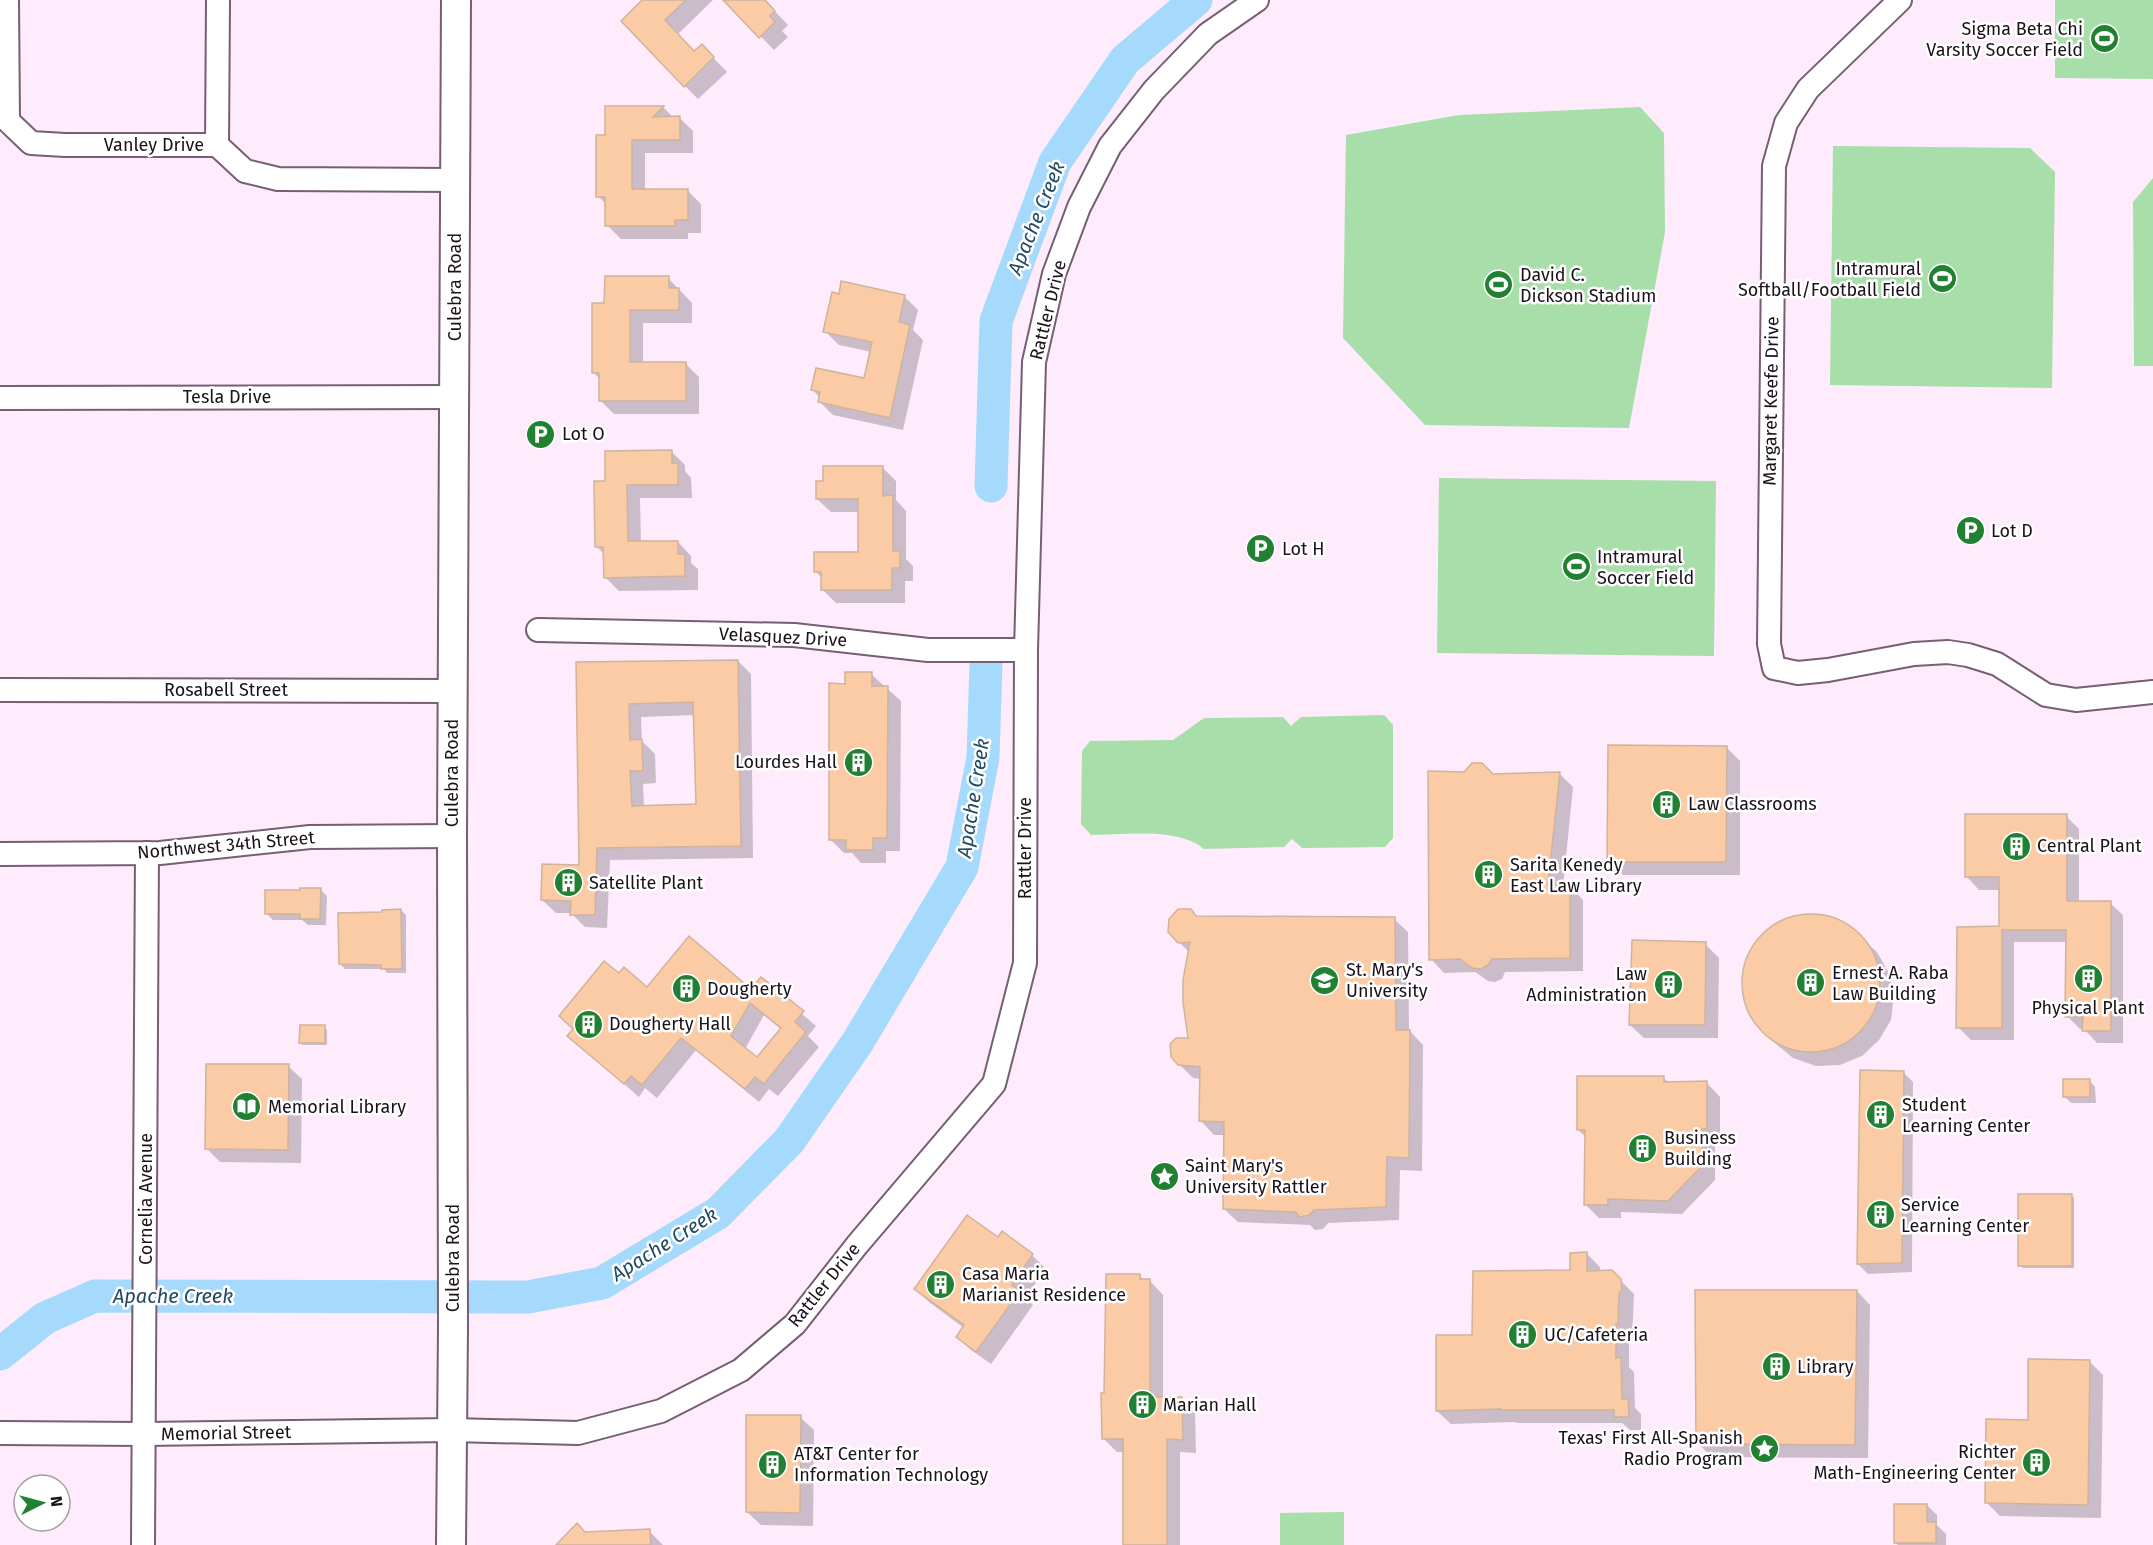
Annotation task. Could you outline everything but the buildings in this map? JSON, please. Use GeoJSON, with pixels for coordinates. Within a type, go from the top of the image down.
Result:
{"type":"FeatureCollection","features":[{"type":"Feature","properties":{"kind":"main road","name":"Culebra Road"},"geometry":{"type":"LineString","coordinates":[[452,1545],[452,691],[456,0]]}},
{"type":"Feature","properties":{"kind":"street","name":"Vanley Drive"},"geometry":{"type":"LineString","coordinates":[[8,0],[8,121],[31,143],[218,146],[245,171],[278,179],[455,180]]}},
{"type":"Feature","properties":{"kind":"street"},"geometry":{"type":"LineString","coordinates":[[218,0],[218,146]]}},
{"type":"Feature","properties":{"kind":"street","name":"Rattler Drive"},"geometry":{"type":"LineString","coordinates":[[452,1430],[578,1432],[661,1411],[741,1370],[795,1324],[856,1245],[994,1084],[1025,963],[1026,650],[1034,362],[1054,274],[1079,207],[1110,146],[1154,90],[1208,34],[1257,0]]}},
{"type":"Feature","properties":{"kind":"street","name":"Margaret Keefe Drive"},"geometry":{"type":"LineString","coordinates":[[1900,0],[1808,89],[1786,123],[1774,166],[1769,644],[1774,668],[1798,673],[1828,670],[1914,654],[1948,652],[1968,655],[1997,664],[2046,695],[2076,700],[2153,692]]}},
{"type":"Feature","properties":{"kind":"street","name":"Tesla Drive"},"geometry":{"type":"LineString","coordinates":[[0,398],[455,397]]}},
{"type":"Feature","properties":{"kind":"street","name":"Velasquez Drive"},"geometry":{"type":"LineString","coordinates":[[538,630],[794,635],[928,650],[1026,650]]}},
{"type":"Feature","properties":{"kind":"street","name":"Rosabell Street"},"geometry":{"type":"LineString","coordinates":[[0,690],[452,691]]}},
{"type":"Feature","properties":{"kind":"street","name":"Northwest 34th Street"},"geometry":{"type":"LineString","coordinates":[[0,854],[147,853],[201,850],[310,837],[452,836]]}},
{"type":"Feature","properties":{"kind":"street","name":"Cornelia Avenue"},"geometry":{"type":"LineString","coordinates":[[143,1545],[147,853]]}},
{"type":"Feature","properties":{"kind":"street","name":"Memorial Street"},"geometry":{"type":"LineString","coordinates":[[0,1433],[144,1434],[452,1430]]}},
{"type":"Feature","properties":{"kind":"green space","name":"Sigma Beta Chi Varsity Soccer Field"},"geometry":{"type":"Polygon","coordinates":[[[2055,0],[2153,0],[2153,79],[2055,78],[2055,0]]]}},
{"type":"Feature","properties":{"kind":"green space","name":"David C. Dickson Stadium"},"geometry":{"type":"Polygon","coordinates":[[[1640,107],[1664,133],[1665,232],[1629,428],[1425,425],[1343,338],[1346,135],[1459,115],[1640,107]]]}},
{"type":"Feature","properties":{"kind":"green space","name":"Intramural Softball/Football Field"},"geometry":{"type":"Polygon","coordinates":[[[1833,146],[2030,148],[2055,172],[2052,388],[1830,385],[1833,146]]]}},
{"type":"Feature","properties":{"kind":"green space"},"geometry":{"type":"Polygon","coordinates":[[[2153,178],[2153,366],[2134,366],[2133,202],[2153,178]]]}},
{"type":"Feature","properties":{"kind":"green space","name":"Intramural Soccer Field"},"geometry":{"type":"Polygon","coordinates":[[[1439,478],[1716,481],[1714,656],[1437,653],[1439,478]]]}},
{"type":"Feature","properties":{"kind":"green space"},"geometry":{"type":"Polygon","coordinates":[[[1384,715],[1393,725],[1393,838],[1385,847],[1302,848],[1292,839],[1284,847],[1204,849],[1193,842],[1166,835],[1091,835],[1081,824],[1082,751],[1090,741],[1173,740],[1204,718],[1283,717],[1291,726],[1301,717],[1384,715]]]}},
{"type":"Feature","properties":{"kind":"green space"},"geometry":{"type":"Polygon","coordinates":[[[1344,1512],[1344,1545],[1280,1545],[1280,1513],[1344,1512]]]}},
{"type":"Feature","properties":{"kind":"waterway","name":"Apache Creek"},"geometry":{"type":"LineString","coordinates":[[991,486],[996,321],[1055,162],[1125,60],[1196,0]]}},
{"type":"Feature","properties":{"kind":"waterway","name":"Apache Creek"},"geometry":{"type":"LineString","coordinates":[[0,1354],[45,1318],[95,1296],[528,1297],[602,1283],[718,1213],[789,1141],[857,1043],[962,867],[983,757],[986,663]]}},
{"type":"Feature","properties":{"kind":"place","name":"Sigma Beta Chi Varsity Soccer Field"},"geometry":{"type":"Point","coordinates":[2104,39]}},
{"type":"Feature","properties":{"kind":"place","name":"Intramural Softball/Football Field"},"geometry":{"type":"Point","coordinates":[1942,279]}},
{"type":"Feature","properties":{"kind":"place","name":"David C. Dickson Stadium"},"geometry":{"type":"Point","coordinates":[1499,285]}},
{"type":"Feature","properties":{"kind":"place","name":"Lot O"},"geometry":{"type":"Point","coordinates":[541,434]}},
{"type":"Feature","properties":{"kind":"place","name":"Lot D"},"geometry":{"type":"Point","coordinates":[1970,531]}},
{"type":"Feature","properties":{"kind":"place","name":"Lot H"},"geometry":{"type":"Point","coordinates":[1261,549]}},
{"type":"Feature","properties":{"kind":"place","name":"Intramural Soccer Field"},"geometry":{"type":"Point","coordinates":[1576,567]}},
{"type":"Feature","properties":{"kind":"place","name":"Lourdes Hall"},"geometry":{"type":"Point","coordinates":[858,762]}},
{"type":"Feature","properties":{"kind":"place","name":"Law Classrooms"},"geometry":{"type":"Point","coordinates":[1667,804]}},
{"type":"Feature","properties":{"kind":"place","name":"Central Plant"},"geometry":{"type":"Point","coordinates":[2016,846]}},
{"type":"Feature","properties":{"kind":"place","name":"Sarita Kenedy East Law Library"},"geometry":{"type":"Point","coordinates":[1489,875]}},
{"type":"Feature","properties":{"kind":"place","name":"Satellite Plant"},"geometry":{"type":"Point","coordinates":[568,883]}},
{"type":"Feature","properties":{"kind":"place","name":"Physical Plant"},"geometry":{"type":"Point","coordinates":[2088,979]}},
{"type":"Feature","properties":{"kind":"place","name":"St. Mary's University"},"geometry":{"type":"Point","coordinates":[1325,980]}},
{"type":"Feature","properties":{"kind":"place","name":"Ernest A. Raba Law Building"},"geometry":{"type":"Point","coordinates":[1811,983]}},
{"type":"Feature","properties":{"kind":"place","name":"Law Administration"},"geometry":{"type":"Point","coordinates":[1668,984]}},
{"type":"Feature","properties":{"kind":"place","name":"Dougherty"},"geometry":{"type":"Point","coordinates":[686,989]}},
{"type":"Feature","properties":{"kind":"place","name":"Dougherty Hall"},"geometry":{"type":"Point","coordinates":[588,1024]}},
{"type":"Feature","properties":{"kind":"place","name":"Memorial Library"},"geometry":{"type":"Point","coordinates":[247,1107]}},
{"type":"Feature","properties":{"kind":"place","name":"Student Learning Center"},"geometry":{"type":"Point","coordinates":[1881,1115]}},
{"type":"Feature","properties":{"kind":"place","name":"Business Building"},"geometry":{"type":"Point","coordinates":[1643,1148]}},
{"type":"Feature","properties":{"kind":"place","name":"Saint Mary's University Rattler"},"geometry":{"type":"Point","coordinates":[1164,1176]}},
{"type":"Feature","properties":{"kind":"place","name":"Service Learning Center"},"geometry":{"type":"Point","coordinates":[1880,1215]}},
{"type":"Feature","properties":{"kind":"place","name":"Casa Maria Marianist Residence"},"geometry":{"type":"Point","coordinates":[941,1284]}},
{"type":"Feature","properties":{"kind":"place","name":"UC/Cafeteria"},"geometry":{"type":"Point","coordinates":[1523,1335]}},
{"type":"Feature","properties":{"kind":"place","name":"Library"},"geometry":{"type":"Point","coordinates":[1776,1367]}},
{"type":"Feature","properties":{"kind":"place","name":"Marian Hall"},"geometry":{"type":"Point","coordinates":[1142,1405]}},
{"type":"Feature","properties":{"kind":"place","name":"Texas' First All-Spanish Radio Program"},"geometry":{"type":"Point","coordinates":[1764,1448]}},
{"type":"Feature","properties":{"kind":"place","name":"Richter Math-Engineering Center"},"geometry":{"type":"Point","coordinates":[2037,1462]}},
{"type":"Feature","properties":{"kind":"place","name":"AT&T Center for Information Technology"},"geometry":{"type":"Point","coordinates":[773,1464]}}]}
